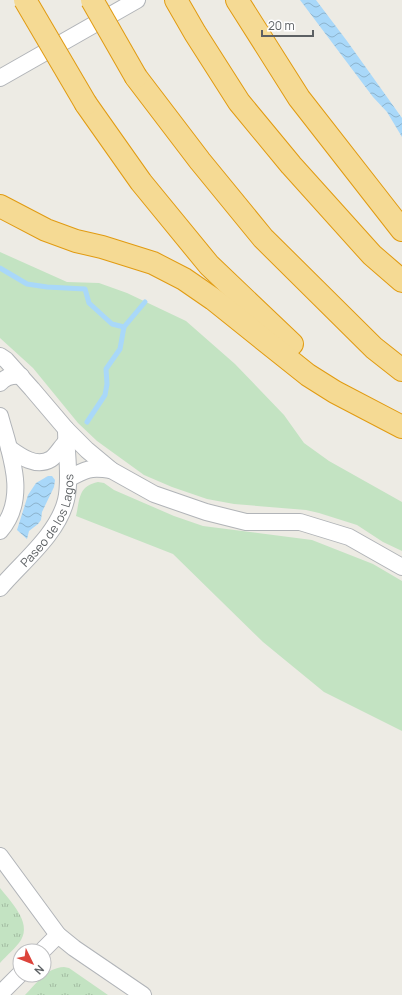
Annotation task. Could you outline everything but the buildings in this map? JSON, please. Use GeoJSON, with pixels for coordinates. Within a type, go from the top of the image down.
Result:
{"type":"FeatureCollection","features":[{"type":"Feature","properties":{"kind":"highway"},"geometry":{"type":"LineString","coordinates":[[25,0],[86,104],[141,182],[209,265],[271,325],[325,373],[393,423]]}},
{"type":"Feature","properties":{"kind":"highway"},"geometry":{"type":"LineString","coordinates":[[92,0],[136,77],[200,161],[263,238],[374,348],[402,370]]}},
{"type":"Feature","properties":{"kind":"highway"},"geometry":{"type":"LineString","coordinates":[[176,0],[239,102],[291,165],[372,255],[402,281]]}},
{"type":"Feature","properties":{"kind":"highway"},"geometry":{"type":"LineString","coordinates":[[237,0],[299,98],[402,230]]}},
{"type":"Feature","properties":{"kind":"highway"},"geometry":{"type":"LineString","coordinates":[[0,206],[46,230],[76,242],[102,247],[153,263],[184,278],[213,299],[308,375],[335,392],[393,423]]}},
{"type":"Feature","properties":{"kind":"street"},"geometry":{"type":"LineString","coordinates":[[0,78],[136,0]]}},
{"type":"Feature","properties":{"kind":"street"},"geometry":{"type":"LineString","coordinates":[[0,356],[21,376],[66,436],[87,450],[111,470],[154,494],[206,512],[246,522],[300,522],[349,537],[402,567]]}},
{"type":"Feature","properties":{"kind":"street"},"geometry":{"type":"LineString","coordinates":[[0,383],[12,375],[21,376]]}},
{"type":"Feature","properties":{"kind":"street"},"geometry":{"type":"LineString","coordinates":[[0,416],[9,448],[16,482],[16,494],[10,516],[6,525],[0,532]]}},
{"type":"Feature","properties":{"kind":"street","name":"Paseo de los Lagos"},"geometry":{"type":"LineString","coordinates":[[9,448],[21,457],[32,462],[42,462],[51,459],[66,436]]}},
{"type":"Feature","properties":{"kind":"street","name":"Paseo de los Lagos"},"geometry":{"type":"LineString","coordinates":[[0,588],[53,529],[61,515],[67,499],[68,479],[66,436]]}},
{"type":"Feature","properties":{"kind":"street"},"geometry":{"type":"LineString","coordinates":[[68,479],[82,471],[95,468],[111,470]]}},
{"type":"Feature","properties":{"kind":"street"},"geometry":{"type":"LineString","coordinates":[[0,856],[58,935],[74,948],[143,995]]}},
{"type":"Feature","properties":{"kind":"street"},"geometry":{"type":"LineString","coordinates":[[50,943],[58,935]]}},
{"type":"Feature","properties":{"kind":"street"},"geometry":{"type":"LineString","coordinates":[[0,994],[12,982]]}},
{"type":"Feature","properties":{"kind":"green space"},"geometry":{"type":"Polygon","coordinates":[[[0,252],[67,282],[99,283],[127,293],[186,321],[235,364],[284,415],[304,443],[329,461],[402,502],[402,551],[383,542],[357,525],[319,513],[306,510],[234,504],[207,499],[172,487],[144,475],[97,441],[78,423],[33,368],[0,338],[0,252]]]}},
{"type":"Feature","properties":{"kind":"green space"},"geometry":{"type":"Polygon","coordinates":[[[98,482],[104,483],[114,490],[174,516],[203,526],[312,540],[373,564],[402,581],[402,731],[324,692],[263,642],[173,554],[76,516],[79,499],[83,490],[91,484],[98,482]]]}},
{"type":"Feature","properties":{"kind":"green space"},"geometry":{"type":"Polygon","coordinates":[[[0,888],[14,905],[22,919],[24,933],[19,943],[12,943],[12,951],[0,963],[0,888]]]}},
{"type":"Feature","properties":{"kind":"green space"},"geometry":{"type":"Polygon","coordinates":[[[58,968],[69,968],[108,995],[25,995],[36,983],[52,983],[52,970],[58,968]]]}},
{"type":"Feature","properties":{"kind":"water"},"geometry":{"type":"Polygon","coordinates":[[[300,0],[316,0],[347,41],[402,118],[402,137],[387,112],[373,97],[300,0]]]}},
{"type":"Feature","properties":{"kind":"water"},"geometry":{"type":"Polygon","coordinates":[[[48,476],[52,476],[55,480],[54,487],[42,512],[41,520],[29,531],[27,539],[17,530],[28,495],[36,483],[48,476]]]}},
{"type":"Feature","properties":{"kind":"waterway"},"geometry":{"type":"LineString","coordinates":[[0,268],[27,284],[47,287],[85,289],[89,303],[112,324],[124,327],[120,349],[106,369],[107,384],[105,395],[87,422]]}},
{"type":"Feature","properties":{"kind":"waterway"},"geometry":{"type":"LineString","coordinates":[[124,327],[145,302]]}}]}
